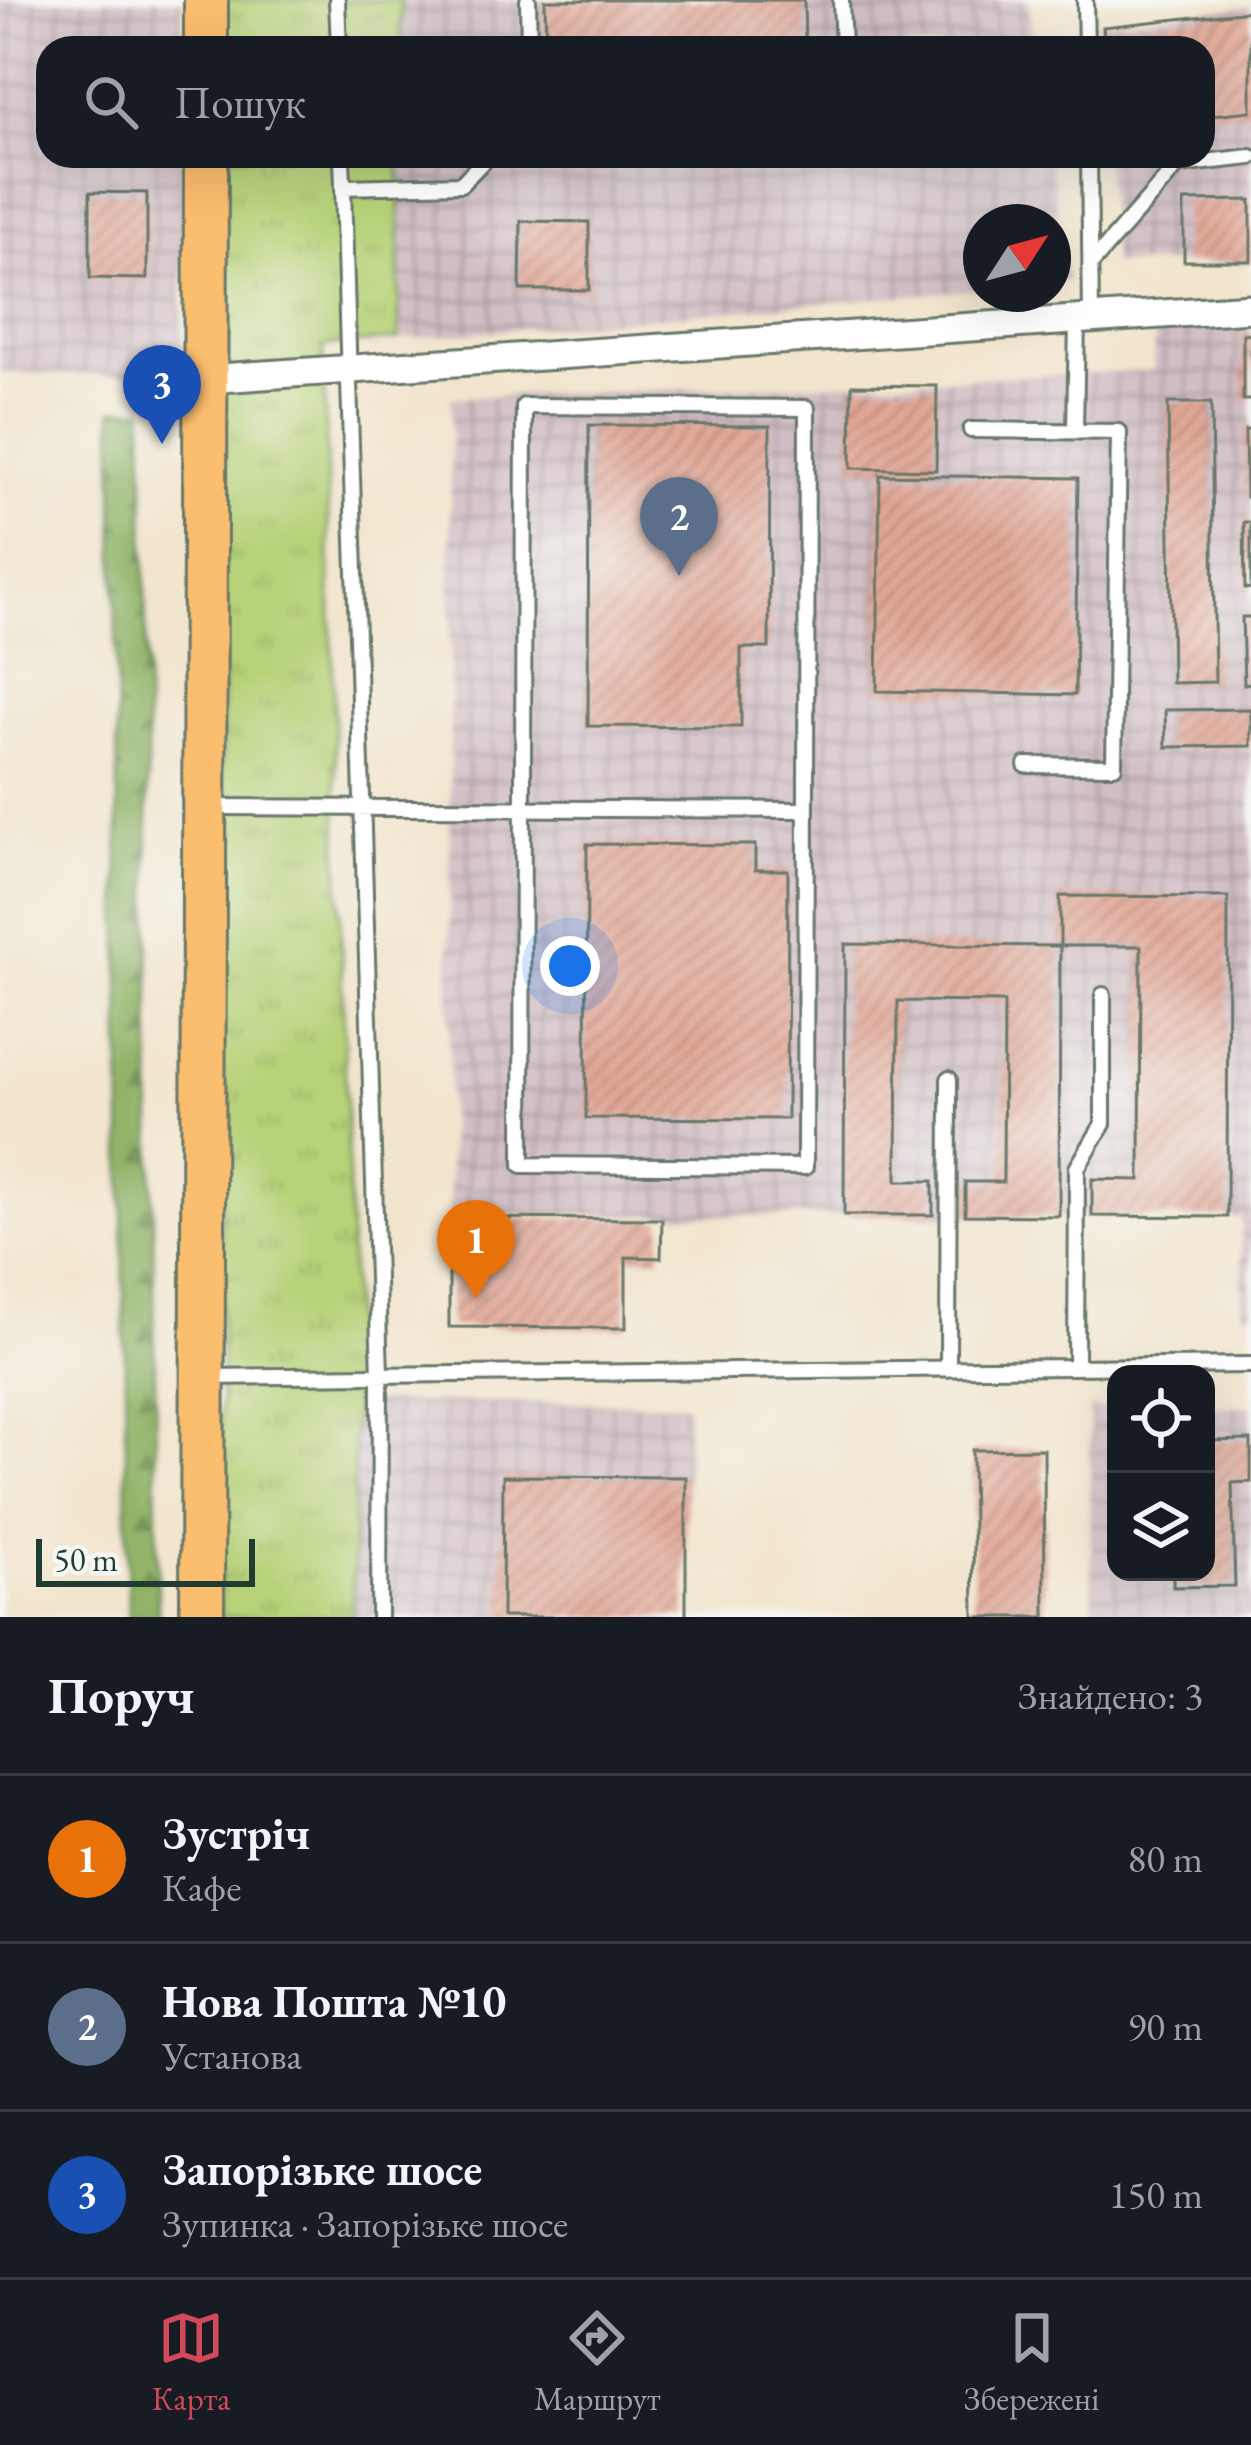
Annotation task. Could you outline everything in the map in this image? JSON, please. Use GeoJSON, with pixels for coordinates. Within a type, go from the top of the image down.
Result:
{"type":"FeatureCollection","features":[{"type":"Feature","properties":{"kind":"main road"},"geometry":{"type":"LineString","coordinates":[[206,0],[206,36]]}},
{"type":"Feature","properties":{"kind":"main road"},"geometry":{"type":"LineString","coordinates":[[202,1617],[206,168]]}},
{"type":"Feature","properties":{"kind":"street"},"geometry":{"type":"LineString","coordinates":[[205,379],[1251,308]]}},
{"type":"Feature","properties":{"kind":"lane"},"geometry":{"type":"LineString","coordinates":[[337,0],[338,36]]}},
{"type":"Feature","properties":{"kind":"lane"},"geometry":{"type":"LineString","coordinates":[[528,0],[529,36]]}},
{"type":"Feature","properties":{"kind":"lane"},"geometry":{"type":"LineString","coordinates":[[842,0],[843,36]]}},
{"type":"Feature","properties":{"kind":"lane"},"geometry":{"type":"LineString","coordinates":[[1085,0],[1086,36]]}},
{"type":"Feature","properties":{"kind":"lane"},"geometry":{"type":"LineString","coordinates":[[1215,161],[1251,157]]}},
{"type":"Feature","properties":{"kind":"lane"},"geometry":{"type":"LineString","coordinates":[[342,168],[380,1375],[379,1617]]}},
{"type":"Feature","properties":{"kind":"lane"},"geometry":{"type":"LineString","coordinates":[[343,187],[461,184],[476,168]]}},
{"type":"Feature","properties":{"kind":"lane"},"geometry":{"type":"LineString","coordinates":[[1075,431],[1091,265],[1089,168]]}},
{"type":"Feature","properties":{"kind":"lane"},"geometry":{"type":"LineString","coordinates":[[1091,265],[1175,168]]}},
{"type":"Feature","properties":{"kind":"lane"},"geometry":{"type":"LineString","coordinates":[[524,406],[806,408],[805,810],[805,1166],[522,1165],[524,406]]}},
{"type":"Feature","properties":{"kind":"lane"},"geometry":{"type":"LineString","coordinates":[[970,430],[1119,432],[1114,766],[1026,765]]}},
{"type":"Feature","properties":{"kind":"lane"},"geometry":{"type":"LineString","coordinates":[[204,807],[805,810]]}},
{"type":"Feature","properties":{"kind":"lane"},"geometry":{"type":"LineString","coordinates":[[1076,1367],[1077,1168],[1103,1124],[1103,995]]}},
{"type":"Feature","properties":{"kind":"lane"},"geometry":{"type":"LineString","coordinates":[[948,1369],[949,1079]]}},
{"type":"Feature","properties":{"kind":"lane"},"geometry":{"type":"LineString","coordinates":[[202,1377],[1251,1365]]}},
{"type":"Feature","properties":{"kind":"shaded area"},"geometry":{"type":"Polygon","coordinates":[[[0,0],[182,0],[182,36],[36,36],[36,168],[182,168],[181,378],[0,372],[0,0]]]}},
{"type":"Feature","properties":{"kind":"shaded area"},"geometry":{"type":"Polygon","coordinates":[[[401,0],[1028,0],[1032,36],[401,36],[401,0]]]}},
{"type":"Feature","properties":{"kind":"shaded area"},"geometry":{"type":"Polygon","coordinates":[[[1251,6],[1251,263],[1113,264],[1106,168],[1215,168],[1215,36],[1098,36],[1097,23],[1251,6]]]}},
{"type":"Feature","properties":{"kind":"shaded area"},"geometry":{"type":"Polygon","coordinates":[[[400,168],[1052,168],[1057,204],[963,204],[963,291],[399,339],[400,168]]]}},
{"type":"Feature","properties":{"kind":"shaded area"},"geometry":{"type":"Polygon","coordinates":[[[1251,308],[1251,1313],[1243,1313],[1241,1218],[449,1214],[451,398],[1153,371],[1155,314],[1251,308]]]}},
{"type":"Feature","properties":{"kind":"shaded area"},"geometry":{"type":"Polygon","coordinates":[[[354,1402],[686,1404],[686,1617],[353,1617],[354,1402]]]}},
{"type":"Feature","properties":{"kind":"shaded area"},"geometry":{"type":"Polygon","coordinates":[[[1251,1406],[1251,1617],[1093,1617],[1090,1408],[1107,1408],[1107,1581],[1215,1581],[1215,1407],[1251,1406]]]}},
{"type":"Feature","properties":{"kind":"green space"},"geometry":{"type":"Polygon","coordinates":[[[224,0],[401,0],[401,36],[224,36],[224,0]]]}},
{"type":"Feature","properties":{"kind":"green space"},"geometry":{"type":"Polygon","coordinates":[[[224,168],[400,168],[399,339],[323,346],[354,1366],[353,1617],[220,1617],[224,168]]]}},
{"type":"Feature","properties":{"kind":"green space"},"geometry":{"type":"Polygon","coordinates":[[[113,409],[143,409],[158,1617],[128,1617],[113,409]]]}},
{"type":"Feature","properties":{"kind":"building"},"geometry":{"type":"Polygon","coordinates":[[[545,0],[804,0],[805,36],[546,36],[545,0]]]}},
{"type":"Feature","properties":{"kind":"building"},"geometry":{"type":"Polygon","coordinates":[[[1251,11],[1251,111],[1215,115],[1215,36],[1104,36],[1103,27],[1251,11]]]}},
{"type":"Feature","properties":{"kind":"building"},"geometry":{"type":"Polygon","coordinates":[[[90,192],[147,193],[147,279],[90,278],[90,192]]]}},
{"type":"Feature","properties":{"kind":"building"},"geometry":{"type":"Polygon","coordinates":[[[1251,200],[1251,261],[1184,261],[1184,201],[1251,200]]]}},
{"type":"Feature","properties":{"kind":"building"},"geometry":{"type":"Polygon","coordinates":[[[521,221],[589,222],[589,290],[520,290],[521,221]]]}},
{"type":"Feature","properties":{"kind":"building"},"geometry":{"type":"Polygon","coordinates":[[[1251,333],[1251,400],[1243,400],[1243,334],[1251,333]]]}},
{"type":"Feature","properties":{"kind":"building"},"geometry":{"type":"Polygon","coordinates":[[[852,385],[937,386],[936,470],[851,468],[852,385]]]}},
{"type":"Feature","properties":{"kind":"building"},"geometry":{"type":"Polygon","coordinates":[[[1168,403],[1211,403],[1215,682],[1172,683],[1168,403]]]}},
{"type":"Feature","properties":{"kind":"building"},"geometry":{"type":"Polygon","coordinates":[[[589,425],[770,426],[769,648],[741,648],[741,727],[588,726],[589,425]]]}},
{"type":"Feature","properties":{"kind":"building"},"geometry":{"type":"Polygon","coordinates":[[[1245,430],[1251,430],[1251,497],[1246,497],[1245,430]]]}},
{"type":"Feature","properties":{"kind":"building"},"geometry":{"type":"Polygon","coordinates":[[[880,475],[1078,478],[1075,695],[877,691],[880,475]]]}},
{"type":"Feature","properties":{"kind":"building"},"geometry":{"type":"Polygon","coordinates":[[[1244,522],[1251,522],[1251,588],[1245,589],[1244,522]]]}},
{"type":"Feature","properties":{"kind":"building"},"geometry":{"type":"Polygon","coordinates":[[[1242,617],[1251,617],[1251,683],[1244,684],[1242,617]]]}},
{"type":"Feature","properties":{"kind":"building"},"geometry":{"type":"Polygon","coordinates":[[[1251,709],[1251,746],[1166,747],[1165,710],[1251,709]]]}},
{"type":"Feature","properties":{"kind":"building"},"geometry":{"type":"Polygon","coordinates":[[[587,844],[755,845],[755,870],[788,870],[787,1119],[586,1118],[587,844]]]}},
{"type":"Feature","properties":{"kind":"building"},"geometry":{"type":"Polygon","coordinates":[[[1060,896],[1228,897],[1227,1217],[1092,1216],[1092,1179],[1140,1180],[1141,946],[1060,946],[1060,896]]]}},
{"type":"Feature","properties":{"kind":"building"},"geometry":{"type":"Polygon","coordinates":[[[845,944],[1060,946],[1059,1216],[965,1215],[965,1182],[1003,1182],[1004,1002],[898,1001],[897,1181],[933,1181],[933,1215],[844,1215],[845,944]]]}},
{"type":"Feature","properties":{"kind":"building"},"geometry":{"type":"Polygon","coordinates":[[[449,1218],[662,1219],[661,1258],[626,1257],[626,1328],[449,1327],[449,1218]]]}},
{"type":"Feature","properties":{"kind":"building"},"geometry":{"type":"Polygon","coordinates":[[[1251,1440],[1251,1482],[1232,1483],[1235,1586],[1173,1587],[1173,1581],[1215,1581],[1215,1441],[1251,1440]]]}},
{"type":"Feature","properties":{"kind":"building"},"geometry":{"type":"Polygon","coordinates":[[[1044,1449],[1045,1617],[974,1617],[972,1450],[1044,1449]]]}},
{"type":"Feature","properties":{"kind":"building"},"geometry":{"type":"Polygon","coordinates":[[[503,1476],[686,1477],[686,1617],[502,1617],[503,1476]]]}},
{"type":"Feature","properties":{"kind":"place","name":"Запорізьке шосе"},"geometry":{"type":"Point","coordinates":[162,444]}},
{"type":"Feature","properties":{"kind":"place","name":"Нова Пошта №10"},"geometry":{"type":"Point","coordinates":[679,576]}},
{"type":"Feature","properties":{"kind":"place","name":"Зустріч"},"geometry":{"type":"Point","coordinates":[476,1299]}}]}
